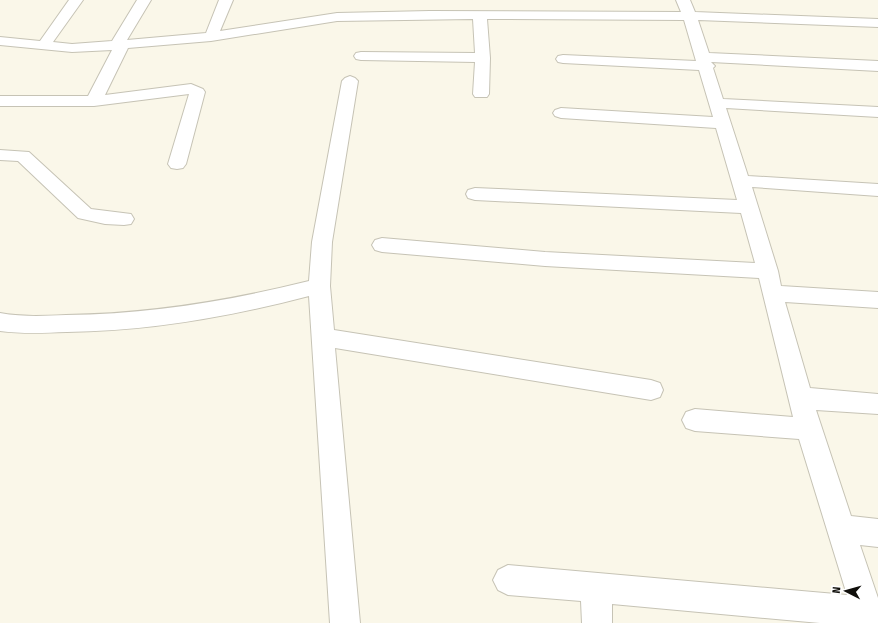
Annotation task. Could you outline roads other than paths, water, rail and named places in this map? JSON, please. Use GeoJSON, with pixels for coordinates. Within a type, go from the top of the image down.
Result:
{"type":"FeatureCollection","features":[{"type":"Feature","properties":{"kind":"street"},"geometry":{"type":"LineString","coordinates":[[44,45],[76,0]]}},
{"type":"Feature","properties":{"kind":"street"},"geometry":{"type":"LineString","coordinates":[[94,101],[120,45],[144,0]]}},
{"type":"Feature","properties":{"kind":"street"},"geometry":{"type":"LineString","coordinates":[[211,37],[226,0]]}},
{"type":"Feature","properties":{"kind":"street"},"geometry":{"type":"LineString","coordinates":[[541,0],[542,16]]}},
{"type":"Feature","properties":{"kind":"street"},"geometry":{"type":"LineString","coordinates":[[0,41],[72,48],[211,37],[337,17],[480,15],[542,16],[687,8],[878,23]]}},
{"type":"Feature","properties":{"kind":"street"},"geometry":{"type":"LineString","coordinates":[[508,580],[869,617],[809,429],[772,293],[768,271],[748,207],[742,182],[687,8]]}},
{"type":"Feature","properties":{"kind":"street"},"geometry":{"type":"LineString","coordinates":[[480,15],[483,58],[481,94]]}},
{"type":"Feature","properties":{"kind":"street"},"geometry":{"type":"LineString","coordinates":[[361,56],[483,58]]}},
{"type":"Feature","properties":{"kind":"street"},"geometry":{"type":"LineString","coordinates":[[563,59],[878,66]]}},
{"type":"Feature","properties":{"kind":"street"},"geometry":{"type":"LineString","coordinates":[[345,623],[319,286],[322,242],[350,81]]}},
{"type":"Feature","properties":{"kind":"street"},"geometry":{"type":"LineString","coordinates":[[0,101],[94,101],[191,89],[197,92],[177,164]]}},
{"type":"Feature","properties":{"kind":"street"},"geometry":{"type":"LineString","coordinates":[[717,103],[878,112]]}},
{"type":"Feature","properties":{"kind":"street"},"geometry":{"type":"LineString","coordinates":[[561,113],[723,123]]}},
{"type":"Feature","properties":{"kind":"street"},"geometry":{"type":"LineString","coordinates":[[0,155],[23,156],[85,214],[105,218],[124,219]]}},
{"type":"Feature","properties":{"kind":"street"},"geometry":{"type":"LineString","coordinates":[[742,182],[878,190]]}},
{"type":"Feature","properties":{"kind":"street"},"geometry":{"type":"LineString","coordinates":[[475,194],[748,207]]}},
{"type":"Feature","properties":{"kind":"street"},"geometry":{"type":"LineString","coordinates":[[382,245],[545,259],[768,271]]}},
{"type":"Feature","properties":{"kind":"street"},"geometry":{"type":"LineString","coordinates":[[0,322],[85,325],[154,320],[266,300],[319,286]]}},
{"type":"Feature","properties":{"kind":"street"},"geometry":{"type":"LineString","coordinates":[[772,293],[878,300]]}},
{"type":"Feature","properties":{"kind":"street"},"geometry":{"type":"LineString","coordinates":[[323,337],[651,390]]}},
{"type":"Feature","properties":{"kind":"street"},"geometry":{"type":"LineString","coordinates":[[800,398],[878,404]]}},
{"type":"Feature","properties":{"kind":"street"},"geometry":{"type":"LineString","coordinates":[[695,420],[809,429]]}},
{"type":"Feature","properties":{"kind":"street"},"geometry":{"type":"LineString","coordinates":[[840,529],[878,533]]}},
{"type":"Feature","properties":{"kind":"street"},"geometry":{"type":"LineString","coordinates":[[596,588],[597,623]]}}]}
